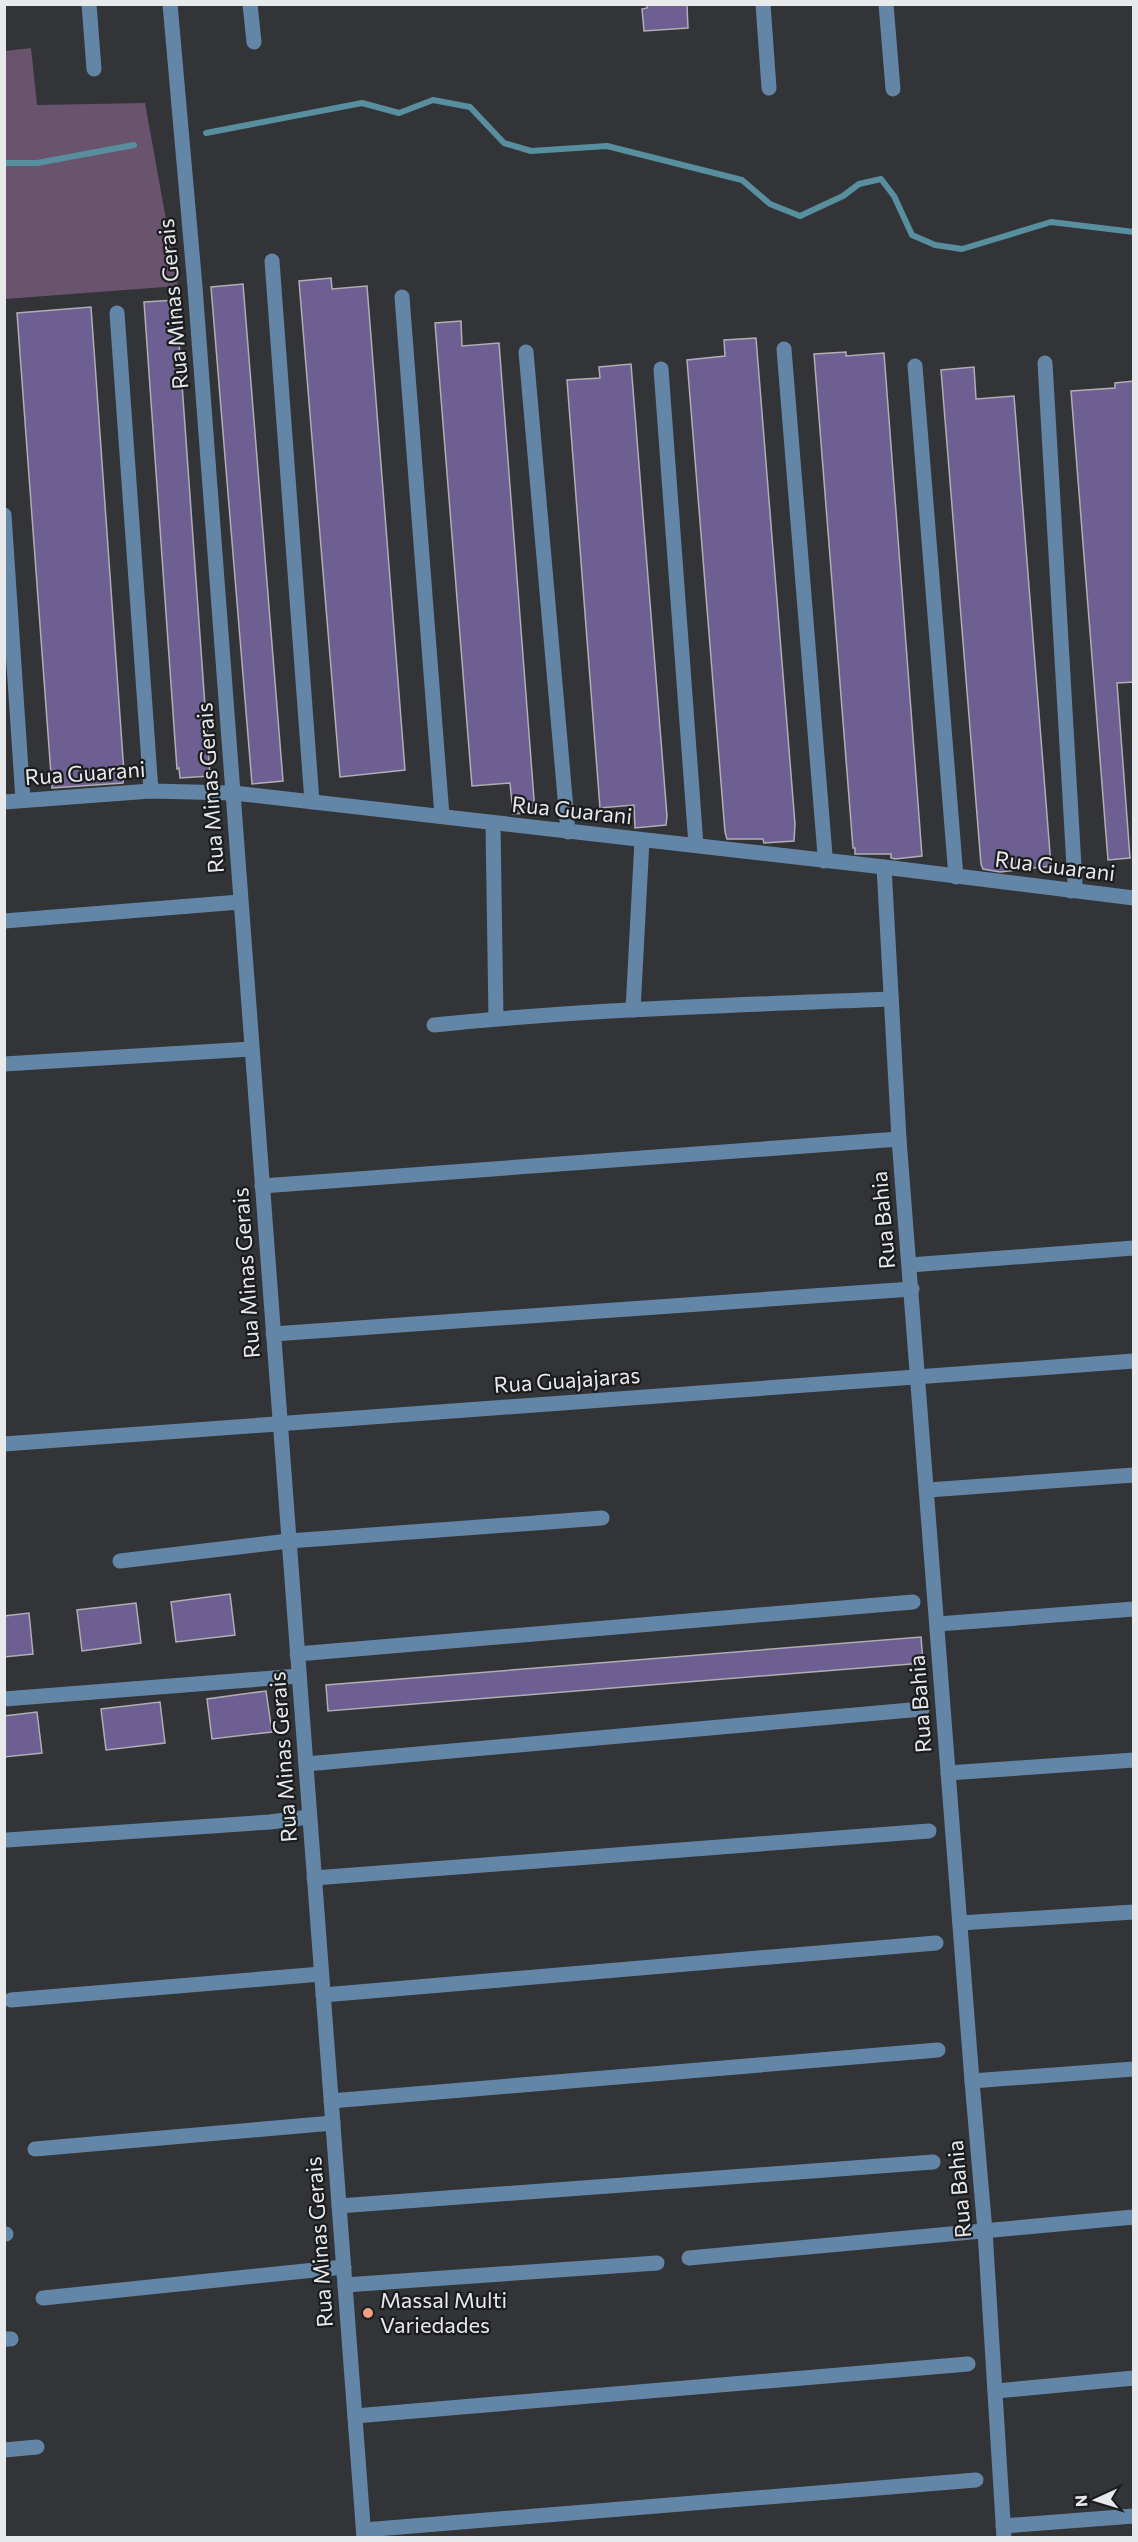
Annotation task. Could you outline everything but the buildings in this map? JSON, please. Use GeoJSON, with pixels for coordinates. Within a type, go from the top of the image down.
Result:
{"type":"FeatureCollection","features":[{"type":"Feature","properties":{"kind":"street"},"geometry":{"type":"LineString","coordinates":[[89,4],[94,69]]}},
{"type":"Feature","properties":{"kind":"street","name":"Rua Minas Gerais"},"geometry":{"type":"LineString","coordinates":[[170,4],[195,286],[234,793],[240,902],[364,2534]]}},
{"type":"Feature","properties":{"kind":"street"},"geometry":{"type":"LineString","coordinates":[[250,4],[254,42]]}},
{"type":"Feature","properties":{"kind":"street"},"geometry":{"type":"LineString","coordinates":[[763,4],[768,88]]}},
{"type":"Feature","properties":{"kind":"street"},"geometry":{"type":"LineString","coordinates":[[886,4],[892,89]]}},
{"type":"Feature","properties":{"kind":"street"},"geometry":{"type":"LineString","coordinates":[[272,261],[312,802]]}},
{"type":"Feature","properties":{"kind":"street"},"geometry":{"type":"LineString","coordinates":[[402,297],[442,816]]}},
{"type":"Feature","properties":{"kind":"street"},"geometry":{"type":"LineString","coordinates":[[117,313],[151,790]]}},
{"type":"Feature","properties":{"kind":"street"},"geometry":{"type":"LineString","coordinates":[[784,350],[824,861]]}},
{"type":"Feature","properties":{"kind":"street"},"geometry":{"type":"LineString","coordinates":[[526,352],[568,832]]}},
{"type":"Feature","properties":{"kind":"street"},"geometry":{"type":"LineString","coordinates":[[1045,363],[1075,884],[1071,891]]}},
{"type":"Feature","properties":{"kind":"street"},"geometry":{"type":"LineString","coordinates":[[915,366],[956,877]]}},
{"type":"Feature","properties":{"kind":"street"},"geometry":{"type":"LineString","coordinates":[[661,369],[696,845]]}},
{"type":"Feature","properties":{"kind":"street"},"geometry":{"type":"LineString","coordinates":[[4,515],[23,800]]}},
{"type":"Feature","properties":{"kind":"street","name":"Rua Guarani"},"geometry":{"type":"LineString","coordinates":[[4,802],[151,790],[234,793],[442,816],[493,824],[696,845],[1134,898]]}},
{"type":"Feature","properties":{"kind":"street"},"geometry":{"type":"LineString","coordinates":[[493,824],[496,1018]]}},
{"type":"Feature","properties":{"kind":"street"},"geometry":{"type":"LineString","coordinates":[[633,1010],[642,840]]}},
{"type":"Feature","properties":{"kind":"street","name":"Rua Bahia"},"geometry":{"type":"LineString","coordinates":[[884,867],[899,1139],[985,2231],[1003,2532]]}},
{"type":"Feature","properties":{"kind":"street"},"geometry":{"type":"LineString","coordinates":[[4,921],[240,902]]}},
{"type":"Feature","properties":{"kind":"street"},"geometry":{"type":"LineString","coordinates":[[435,1025],[496,1018],[633,1010],[891,999]]}},
{"type":"Feature","properties":{"kind":"street"},"geometry":{"type":"LineString","coordinates":[[4,1064],[251,1049]]}},
{"type":"Feature","properties":{"kind":"street"},"geometry":{"type":"LineString","coordinates":[[262,1186],[899,1139]]}},
{"type":"Feature","properties":{"kind":"street"},"geometry":{"type":"LineString","coordinates":[[910,1265],[1134,1248]]}},
{"type":"Feature","properties":{"kind":"street"},"geometry":{"type":"LineString","coordinates":[[273,1334],[912,1289]]}},
{"type":"Feature","properties":{"kind":"street","name":"Rua Guajajaras"},"geometry":{"type":"LineString","coordinates":[[4,1444],[1134,1361]]}},
{"type":"Feature","properties":{"kind":"street"},"geometry":{"type":"LineString","coordinates":[[928,1490],[1134,1475]]}},
{"type":"Feature","properties":{"kind":"street"},"geometry":{"type":"LineString","coordinates":[[120,1560],[289,1541],[602,1518]]}},
{"type":"Feature","properties":{"kind":"street"},"geometry":{"type":"LineString","coordinates":[[297,1654],[913,1602]]}},
{"type":"Feature","properties":{"kind":"street"},"geometry":{"type":"LineString","coordinates":[[938,1624],[1134,1609]]}},
{"type":"Feature","properties":{"kind":"street"},"geometry":{"type":"LineString","coordinates":[[4,1699],[299,1676]]}},
{"type":"Feature","properties":{"kind":"street"},"geometry":{"type":"LineString","coordinates":[[306,1764],[922,1710]]}},
{"type":"Feature","properties":{"kind":"street"},"geometry":{"type":"LineString","coordinates":[[948,1773],[1134,1760]]}},
{"type":"Feature","properties":{"kind":"street"},"geometry":{"type":"LineString","coordinates":[[7,1840],[270,1822],[309,1817]]}},
{"type":"Feature","properties":{"kind":"street"},"geometry":{"type":"LineString","coordinates":[[314,1878],[929,1831]]}},
{"type":"Feature","properties":{"kind":"street"},"geometry":{"type":"LineString","coordinates":[[960,1923],[1134,1912]]}},
{"type":"Feature","properties":{"kind":"street"},"geometry":{"type":"LineString","coordinates":[[323,1995],[936,1943]]}},
{"type":"Feature","properties":{"kind":"street"},"geometry":{"type":"LineString","coordinates":[[11,2000],[321,1974]]}},
{"type":"Feature","properties":{"kind":"street"},"geometry":{"type":"LineString","coordinates":[[331,2101],[938,2050]]}},
{"type":"Feature","properties":{"kind":"street"},"geometry":{"type":"LineString","coordinates":[[972,2081],[1134,2069]]}},
{"type":"Feature","properties":{"kind":"street"},"geometry":{"type":"LineString","coordinates":[[35,2149],[333,2123]]}},
{"type":"Feature","properties":{"kind":"street"},"geometry":{"type":"LineString","coordinates":[[339,2206],[933,2162]]}},
{"type":"Feature","properties":{"kind":"street"},"geometry":{"type":"LineString","coordinates":[[689,2258],[1134,2217]]}},
{"type":"Feature","properties":{"kind":"street"},"geometry":{"type":"LineString","coordinates":[[345,2285],[657,2263]]}},
{"type":"Feature","properties":{"kind":"street"},"geometry":{"type":"LineString","coordinates":[[43,2298],[344,2267]]}},
{"type":"Feature","properties":{"kind":"street"},"geometry":{"type":"LineString","coordinates":[[355,2416],[968,2364]]}},
{"type":"Feature","properties":{"kind":"street"},"geometry":{"type":"LineString","coordinates":[[996,2391],[1134,2378]]}},
{"type":"Feature","properties":{"kind":"street"},"geometry":{"type":"LineString","coordinates":[[4,2450],[37,2447]]}},
{"type":"Feature","properties":{"kind":"street"},"geometry":{"type":"LineString","coordinates":[[364,2534],[976,2480]]}},
{"type":"Feature","properties":{"kind":"street"},"geometry":{"type":"LineString","coordinates":[[1003,2532],[1134,2516]]}},
{"type":"Feature","properties":{"kind":"shaded area"},"geometry":{"type":"Polygon","coordinates":[[[31,48],[37,105],[145,103],[178,286],[5,299],[5,51],[31,48]]]}},
{"type":"Feature","properties":{"kind":"waterway"},"geometry":{"type":"LineString","coordinates":[[206,133],[362,103],[399,113],[433,100],[470,107],[504,143],[531,151],[607,146],[742,180],[770,204],[800,216],[843,196],[859,184],[881,179],[894,196],[912,235],[935,245],[962,249],[1051,222],[1134,232]]}},
{"type":"Feature","properties":{"kind":"waterway"},"geometry":{"type":"LineString","coordinates":[[4,163],[37,163],[134,145]]}},
{"type":"Feature","properties":{"kind":"place","name":"Massal Multi Variedades"},"geometry":{"type":"Point","coordinates":[368,2313]}}]}
